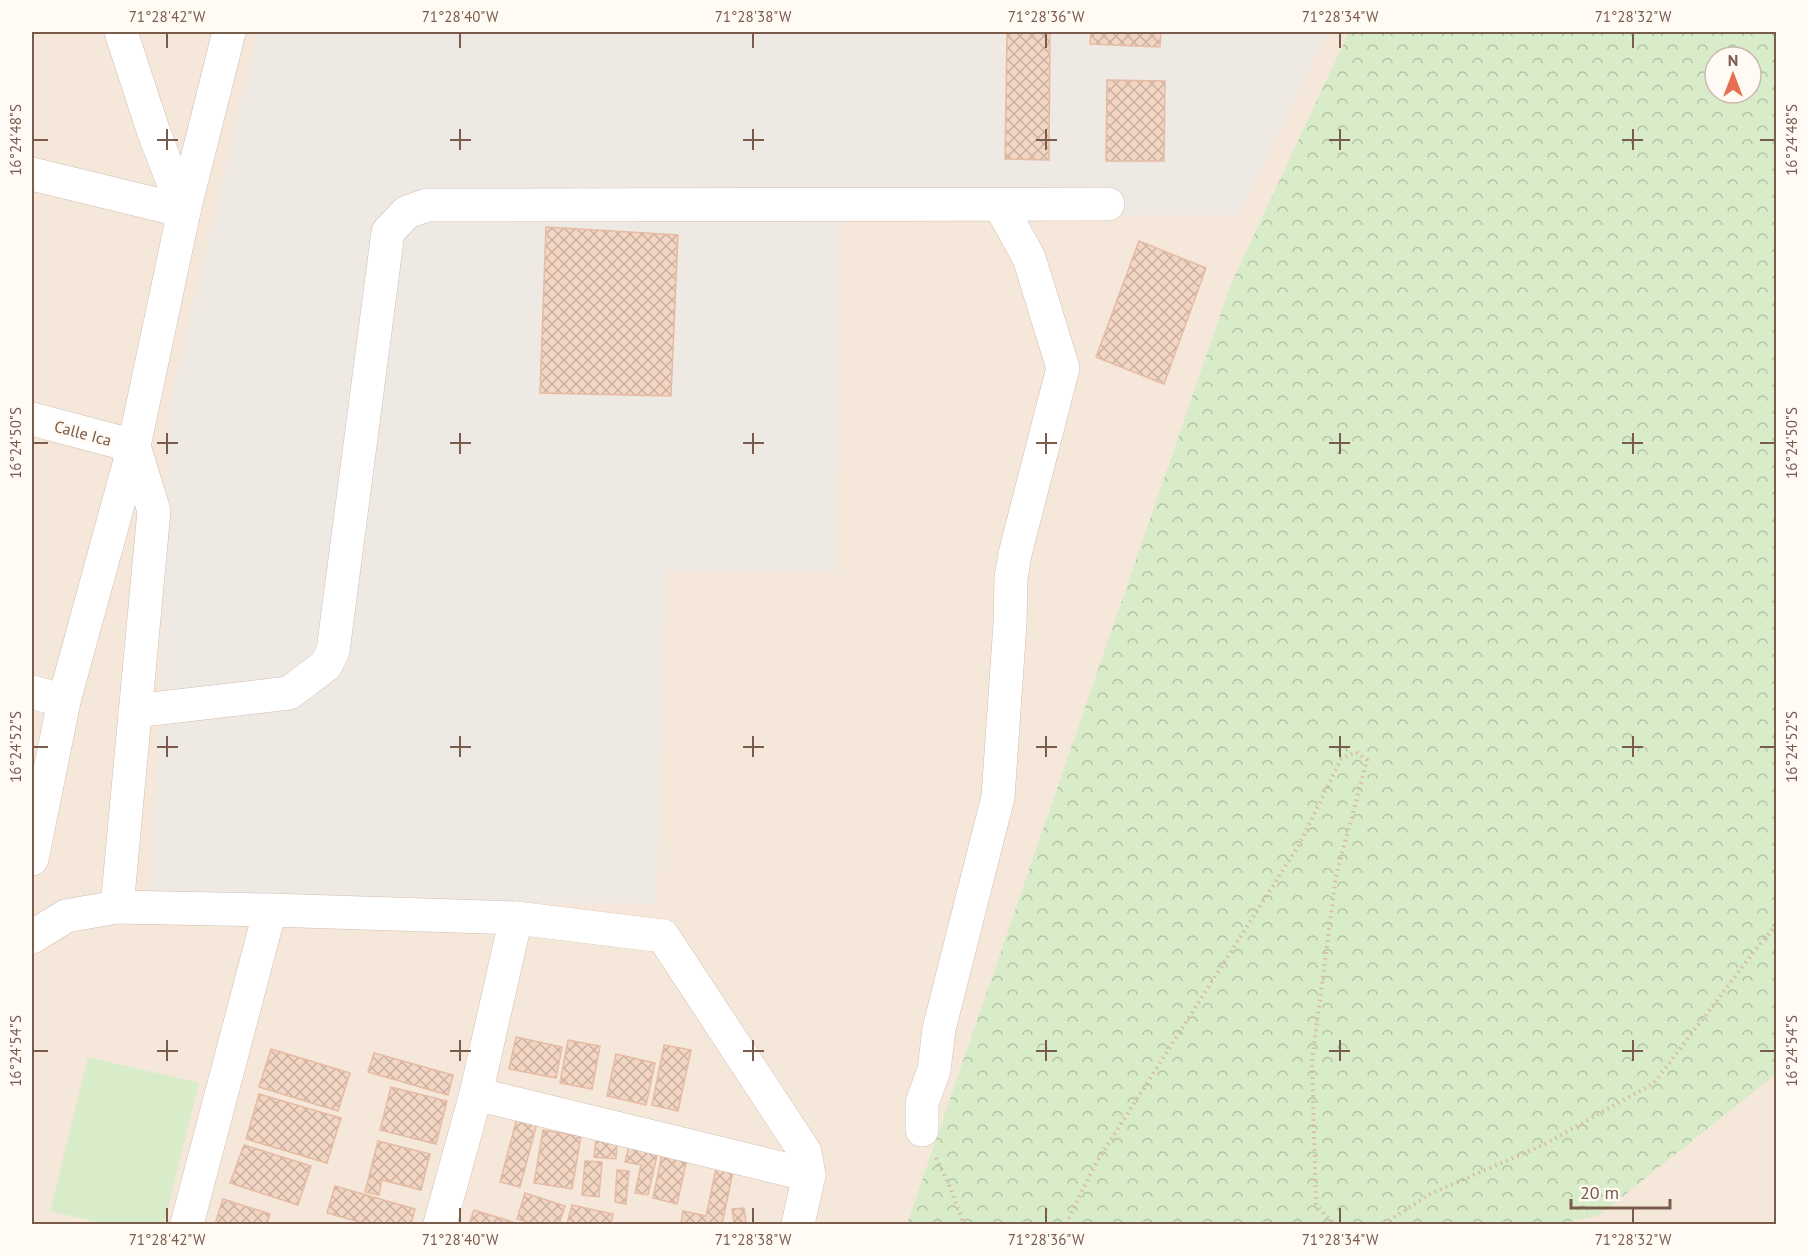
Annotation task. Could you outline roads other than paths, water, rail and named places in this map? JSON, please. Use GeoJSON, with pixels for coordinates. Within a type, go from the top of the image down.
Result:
{"type":"FeatureCollection","features":[{"type":"Feature","properties":{"kind":"street"},"geometry":{"type":"LineString","coordinates":[[121,32],[153,130],[184,211]]}},
{"type":"Feature","properties":{"kind":"street"},"geometry":{"type":"LineString","coordinates":[[32,859],[64,701],[134,446],[184,211],[229,32]]}},
{"type":"Feature","properties":{"kind":"street"},"geometry":{"type":"LineString","coordinates":[[32,174],[184,211]]}},
{"type":"Feature","properties":{"kind":"street"},"geometry":{"type":"LineString","coordinates":[[135,711],[289,693],[326,665],[333,651],[388,232],[407,212],[427,205],[1108,204]]}},
{"type":"Feature","properties":{"kind":"street"},"geometry":{"type":"LineString","coordinates":[[922,1130],[922,1103],[934,1070],[939,1029],[998,797],[1011,578],[1015,554],[1063,368],[1029,258],[1000,205]]}},
{"type":"Feature","properties":{"kind":"street","name":"Calle Ica"},"geometry":{"type":"LineString","coordinates":[[32,419],[134,446]]}},
{"type":"Feature","properties":{"kind":"street"},"geometry":{"type":"LineString","coordinates":[[117,907],[154,511],[134,446]]}},
{"type":"Feature","properties":{"kind":"street"},"geometry":{"type":"LineString","coordinates":[[32,692],[64,701]]}},
{"type":"Feature","properties":{"kind":"street"},"geometry":{"type":"LineString","coordinates":[[32,937],[66,916],[117,907],[516,918],[663,936],[805,1152],[809,1175],[798,1224]]}},
{"type":"Feature","properties":{"kind":"street"},"geometry":{"type":"LineString","coordinates":[[187,1224],[270,910]]}},
{"type":"Feature","properties":{"kind":"street"},"geometry":{"type":"LineString","coordinates":[[440,1224],[476,1094],[516,918]]}},
{"type":"Feature","properties":{"kind":"street"},"geometry":{"type":"LineString","coordinates":[[476,1094],[809,1175]]}}]}
